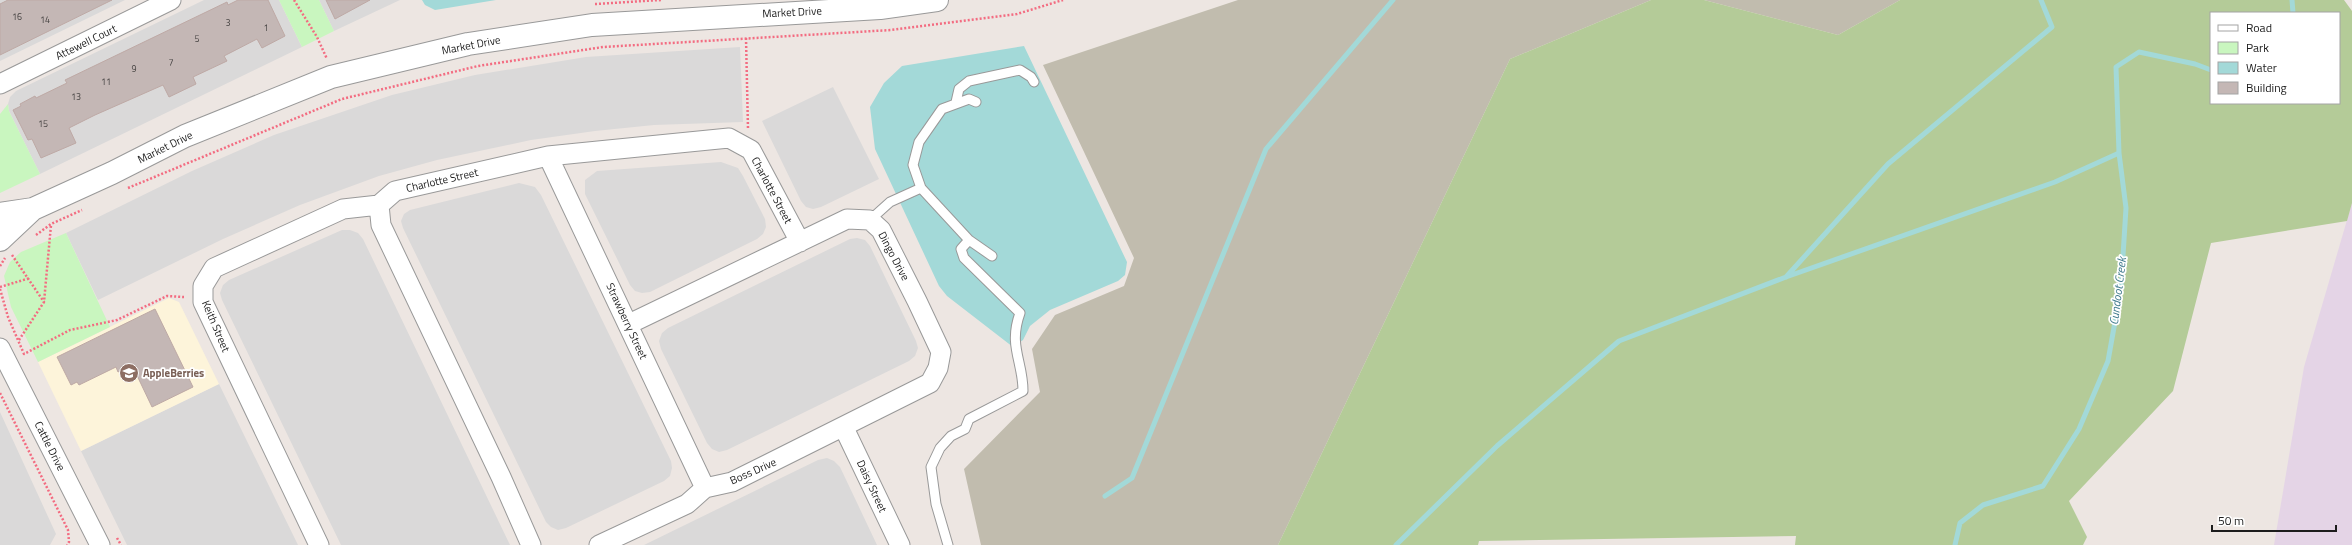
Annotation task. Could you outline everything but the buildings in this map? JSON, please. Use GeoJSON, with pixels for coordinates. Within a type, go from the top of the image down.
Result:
{"type":"FeatureCollection","features":[{"type":"Feature","properties":{"kind":"street","name":"Attewell Court"},"geometry":{"type":"LineString","coordinates":[[0,84],[171,0]]}},
{"type":"Feature","properties":{"kind":"street","name":"Market Drive"},"geometry":{"type":"LineString","coordinates":[[0,214],[34,209],[112,173],[185,136],[331,77],[468,44],[592,25],[880,8],[937,0]]}},
{"type":"Feature","properties":{"kind":"street","name":"Charlotte Street"},"geometry":{"type":"LineString","coordinates":[[379,205],[395,191],[548,156],[728,138],[751,150],[800,242]]}},
{"type":"Feature","properties":{"kind":"street","name":"Strawberry Street"},"geometry":{"type":"LineString","coordinates":[[548,156],[629,324],[705,488]]}},
{"type":"Feature","properties":{"kind":"street","name":"Keith Street"},"geometry":{"type":"LineString","coordinates":[[319,545],[203,302],[203,286],[214,268],[343,209],[379,205]]}},
{"type":"Feature","properties":{"kind":"street"},"geometry":{"type":"LineString","coordinates":[[379,205],[381,225],[501,477],[531,545]]}},
{"type":"Feature","properties":{"kind":"street","name":"Market Drive"},"geometry":{"type":"LineString","coordinates":[[5,246],[34,209]]}},
{"type":"Feature","properties":{"kind":"street"},"geometry":{"type":"LineString","coordinates":[[629,324],[847,219],[870,220]]}},
{"type":"Feature","properties":{"kind":"street","name":"Dingo Drive"},"geometry":{"type":"LineString","coordinates":[[844,428],[930,383],[938,368],[940,352],[917,301],[881,230],[870,220]]}},
{"type":"Feature","properties":{"kind":"street","name":"Cattle Drive"},"geometry":{"type":"LineString","coordinates":[[0,348],[100,545]]}},
{"type":"Feature","properties":{"kind":"street","name":"Boss Drive"},"geometry":{"type":"LineString","coordinates":[[598,545],[687,504],[705,488],[732,482],[844,428]]}},
{"type":"Feature","properties":{"kind":"street","name":"Daisy Street"},"geometry":{"type":"LineString","coordinates":[[844,428],[900,545]]}},
{"type":"Feature","properties":{"kind":"lane"},"geometry":{"type":"LineString","coordinates":[[956,102],[959,89],[969,81],[1020,70],[1034,82]]}},
{"type":"Feature","properties":{"kind":"lane"},"geometry":{"type":"LineString","coordinates":[[976,102],[969,99],[956,102],[942,109],[919,142],[913,165],[921,188],[969,240],[992,256]]}},
{"type":"Feature","properties":{"kind":"lane"},"geometry":{"type":"LineString","coordinates":[[870,220],[890,202],[921,188]]}},
{"type":"Feature","properties":{"kind":"lane"},"geometry":{"type":"LineString","coordinates":[[948,545],[936,504],[931,467],[940,448],[951,436],[965,429],[969,419],[1023,391],[1023,374],[1016,360],[1014,340],[1015,327],[1020,313],[964,258],[961,249],[969,240]]}},
{"type":"Feature","properties":{"kind":"path"},"geometry":{"type":"LineString","coordinates":[[294,0],[317,37],[328,63]]}},
{"type":"Feature","properties":{"kind":"path"},"geometry":{"type":"LineString","coordinates":[[121,191],[342,99],[486,65],[603,47],[891,30],[1017,14],[1063,0]]}},
{"type":"Feature","properties":{"kind":"path"},"geometry":{"type":"LineString","coordinates":[[746,38],[748,129]]}},
{"type":"Feature","properties":{"kind":"path"},"geometry":{"type":"LineString","coordinates":[[33,236],[51,224],[86,208]]}},
{"type":"Feature","properties":{"kind":"path"},"geometry":{"type":"LineString","coordinates":[[18,340],[44,302],[51,224]]}},
{"type":"Feature","properties":{"kind":"path"},"geometry":{"type":"LineString","coordinates":[[5,246],[30,278],[44,302]]}},
{"type":"Feature","properties":{"kind":"path"},"geometry":{"type":"LineString","coordinates":[[0,266],[5,246]]}},
{"type":"Feature","properties":{"kind":"path"},"geometry":{"type":"LineString","coordinates":[[30,278],[0,288],[8,317],[24,354],[70,330],[117,320],[168,296],[184,297]]}},
{"type":"Feature","properties":{"kind":"path"},"geometry":{"type":"LineString","coordinates":[[0,393],[68,530],[69,542],[67,545]]}},
{"type":"Feature","properties":{"kind":"shaded area"},"geometry":{"type":"Polygon","coordinates":[[[0,0],[125,0],[0,61],[0,0]]]}},
{"type":"Feature","properties":{"kind":"shaded area"},"geometry":{"type":"Polygon","coordinates":[[[204,0],[279,0],[302,47],[40,174],[9,111],[8,104],[10,97],[16,91],[204,0]]]}},
{"type":"Feature","properties":{"kind":"shaded area"},"geometry":{"type":"Polygon","coordinates":[[[319,0],[400,0],[334,31],[319,0]]]}},
{"type":"Feature","properties":{"kind":"shaded area"},"geometry":{"type":"Polygon","coordinates":[[[1238,0],[1651,0],[1510,59],[1278,545],[981,545],[964,469],[1040,392],[1032,349],[1055,315],[1124,286],[1134,258],[1043,65],[1238,0]]]}},
{"type":"Feature","properties":{"kind":"shaded area"},"geometry":{"type":"Polygon","coordinates":[[[1704,0],[1900,0],[1838,35],[1704,0]]]}},
{"type":"Feature","properties":{"kind":"shaded area"},"geometry":{"type":"Polygon","coordinates":[[[740,47],[743,122],[654,125],[531,140],[437,160],[379,176],[300,205],[223,239],[98,300],[66,233],[192,171],[274,135],[392,95],[475,75],[586,57],[740,47]]]}},
{"type":"Feature","properties":{"kind":"shaded area"},"geometry":{"type":"Polygon","coordinates":[[[833,87],[879,179],[821,207],[813,209],[806,207],[801,201],[762,121],[833,87]]]}},
{"type":"Feature","properties":{"kind":"shaded area"},"geometry":{"type":"Polygon","coordinates":[[[721,162],[738,168],[743,176],[765,219],[766,227],[763,234],[757,239],[650,292],[642,293],[635,291],[630,285],[585,194],[585,180],[597,171],[721,162]]]}},
{"type":"Feature","properties":{"kind":"shaded area"},"geometry":{"type":"Polygon","coordinates":[[[519,183],[535,187],[541,195],[671,461],[672,468],[670,476],[664,481],[566,528],[558,530],[551,527],[546,522],[403,228],[401,221],[404,214],[410,210],[519,183]]]}},
{"type":"Feature","properties":{"kind":"shaded area"},"geometry":{"type":"Polygon","coordinates":[[[2352,203],[2352,545],[2274,545],[2304,367],[2352,203]]]}},
{"type":"Feature","properties":{"kind":"shaded area"},"geometry":{"type":"Polygon","coordinates":[[[342,230],[350,230],[358,233],[363,239],[510,545],[341,545],[222,300],[220,293],[223,285],[229,280],[342,230]]]}},
{"type":"Feature","properties":{"kind":"shaded area"},"geometry":{"type":"Polygon","coordinates":[[[857,238],[865,240],[870,246],[916,341],[918,348],[915,356],[909,361],[727,450],[719,452],[712,449],[707,443],[661,349],[659,341],[662,333],[668,328],[850,239],[857,238]]]}},
{"type":"Feature","properties":{"kind":"shaded area","name":"AppleBerries"},"geometry":{"type":"Polygon","coordinates":[[[169,298],[179,302],[219,384],[81,451],[38,362],[169,298]]]}},
{"type":"Feature","properties":{"kind":"shaded area"},"geometry":{"type":"Polygon","coordinates":[[[219,384],[298,545],[127,545],[81,451],[219,384]]]}},
{"type":"Feature","properties":{"kind":"shaded area"},"geometry":{"type":"Polygon","coordinates":[[[0,412],[56,534],[50,545],[0,545],[0,412]]]}},
{"type":"Feature","properties":{"kind":"shaded area"},"geometry":{"type":"Polygon","coordinates":[[[827,458],[834,461],[840,467],[877,545],[644,545],[818,460],[827,458]]]}},
{"type":"Feature","properties":{"kind":"green space"},"geometry":{"type":"Polygon","coordinates":[[[279,0],[319,0],[334,31],[302,47],[279,0]]]}},
{"type":"Feature","properties":{"kind":"green space"},"geometry":{"type":"Polygon","coordinates":[[[1651,0],[1704,0],[1838,35],[1900,0],[2344,0],[2352,11],[2352,203],[2347,221],[2211,243],[2173,391],[2069,501],[2087,537],[2083,545],[1795,545],[1796,536],[1479,541],[1478,545],[1278,545],[1510,59],[1651,0]]]}},
{"type":"Feature","properties":{"kind":"green space"},"geometry":{"type":"Polygon","coordinates":[[[8,104],[9,111],[40,174],[0,193],[0,114],[8,104]]]}},
{"type":"Feature","properties":{"kind":"green space"},"geometry":{"type":"Polygon","coordinates":[[[66,233],[110,327],[38,362],[11,307],[4,276],[10,262],[21,252],[66,233]]]}},
{"type":"Feature","properties":{"kind":"water"},"geometry":{"type":"Polygon","coordinates":[[[422,0],[496,0],[435,10],[425,5],[422,0]]]}},
{"type":"Feature","properties":{"kind":"water"},"geometry":{"type":"Polygon","coordinates":[[[1024,46],[1127,262],[1125,275],[1118,281],[1050,310],[1030,326],[1023,340],[1013,347],[947,296],[939,286],[875,149],[870,107],[884,83],[902,66],[1024,46]]]}},
{"type":"Feature","properties":{"kind":"waterway"},"geometry":{"type":"LineString","coordinates":[[1105,496],[1132,478],[1266,149],[1393,0]]}},
{"type":"Feature","properties":{"kind":"waterway"},"geometry":{"type":"LineString","coordinates":[[1786,277],[1888,164],[2052,27],[2041,0]]}},
{"type":"Feature","properties":{"kind":"waterway","name":"Cundoot Creek"},"geometry":{"type":"LineString","coordinates":[[2292,0],[2293,12]]}},
{"type":"Feature","properties":{"kind":"waterway","name":"Cundoot Creek"},"geometry":{"type":"LineString","coordinates":[[1955,545],[1960,523],[1983,505],[2043,486],[2079,429],[2108,361],[2121,288],[2126,208],[2119,153],[2116,67],[2139,52],[2195,64],[2210,70]]}},
{"type":"Feature","properties":{"kind":"waterway"},"geometry":{"type":"LineString","coordinates":[[1396,545],[1497,446],[1619,341],[1786,277],[2055,182],[2119,153]]}},
{"type":"Feature","properties":{"kind":"place","name":"AppleBerries"},"geometry":{"type":"Point","coordinates":[129,373]}}]}
